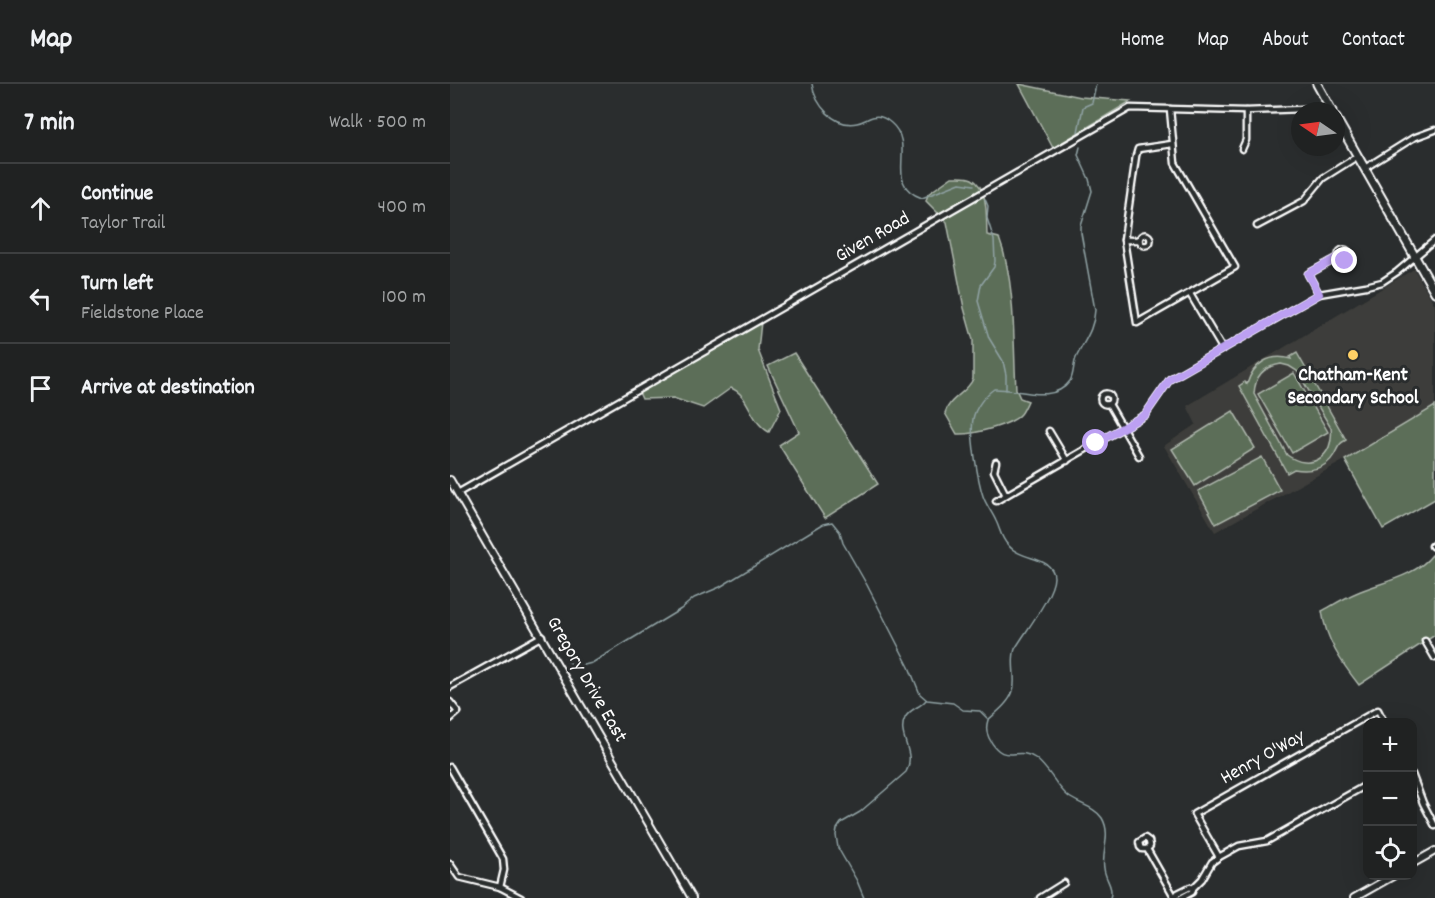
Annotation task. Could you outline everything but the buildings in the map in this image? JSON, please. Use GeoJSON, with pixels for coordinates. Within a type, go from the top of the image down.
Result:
{"type":"FeatureCollection","features":[{"type":"Feature","properties":{"kind":"main road"},"geometry":{"type":"LineString","coordinates":[[1317,84],[1327,102]]}},
{"type":"Feature","properties":{"kind":"main road"},"geometry":{"type":"LineString","coordinates":[[1345,134],[1435,292]]}},
{"type":"Feature","properties":{"kind":"street","name":"Given Road"},"geometry":{"type":"LineString","coordinates":[[458,493],[1130,108],[1291,110]]}},
{"type":"Feature","properties":{"kind":"street"},"geometry":{"type":"LineString","coordinates":[[1170,109],[1175,163],[1235,267],[1137,323],[1124,240],[1138,149],[1172,144]]}},
{"type":"Feature","properties":{"kind":"street"},"geometry":{"type":"LineString","coordinates":[[1242,149],[1246,140],[1246,111]]}},
{"type":"Feature","properties":{"kind":"street"},"geometry":{"type":"LineString","coordinates":[[1365,168],[1413,138],[1435,130]]}},
{"type":"Feature","properties":{"kind":"street"},"geometry":{"type":"LineString","coordinates":[[1257,226],[1304,201],[1323,178],[1358,156]]}},
{"type":"Feature","properties":{"kind":"street"},"geometry":{"type":"LineString","coordinates":[[1124,240],[1139,240]]}},
{"type":"Feature","properties":{"kind":"street"},"geometry":{"type":"LineString","coordinates":[[996,501],[1150,411],[1170,379],[1222,348],[1319,294],[1382,282],[1435,240]]}},
{"type":"Feature","properties":{"kind":"street"},"geometry":{"type":"LineString","coordinates":[[1319,294],[1308,274],[1339,257]]}},
{"type":"Feature","properties":{"kind":"street"},"geometry":{"type":"LineString","coordinates":[[1190,294],[1222,348]]}},
{"type":"Feature","properties":{"kind":"street"},"geometry":{"type":"LineString","coordinates":[[1109,404],[1139,456]]}},
{"type":"Feature","properties":{"kind":"street"},"geometry":{"type":"LineString","coordinates":[[1049,431],[1066,461]]}},
{"type":"Feature","properties":{"kind":"street"},"geometry":{"type":"LineString","coordinates":[[996,462],[994,471],[1006,495]]}},
{"type":"Feature","properties":{"kind":"street","name":"Gregory Drive East"},"geometry":{"type":"LineString","coordinates":[[450,480],[692,898]]}},
{"type":"Feature","properties":{"kind":"street"},"geometry":{"type":"LineString","coordinates":[[450,687],[542,636]]}},
{"type":"Feature","properties":{"kind":"street"},"geometry":{"type":"LineString","coordinates":[[1425,641],[1435,658]]}},
{"type":"Feature","properties":{"kind":"street"},"geometry":{"type":"LineString","coordinates":[[450,702],[458,712],[450,719]]}},
{"type":"Feature","properties":{"kind":"street","name":"Henry O'Way"},"geometry":{"type":"LineString","coordinates":[[1364,718],[1378,710],[1382,718]]}},
{"type":"Feature","properties":{"kind":"street","name":"Henry O'Way"},"geometry":{"type":"LineString","coordinates":[[1219,857],[1194,814],[1363,718]]}},
{"type":"Feature","properties":{"kind":"street"},"geometry":{"type":"LineString","coordinates":[[450,767],[504,862],[500,887]]}},
{"type":"Feature","properties":{"kind":"street"},"geometry":{"type":"LineString","coordinates":[[1417,786],[1435,826]]}},
{"type":"Feature","properties":{"kind":"street"},"geometry":{"type":"LineString","coordinates":[[1181,898],[1192,892],[1212,862],[1219,857],[1239,846],[1267,841],[1363,787]]}},
{"type":"Feature","properties":{"kind":"street"},"geometry":{"type":"LineString","coordinates":[[1147,849],[1175,898],[1178,893],[1190,887],[1193,888]]}},
{"type":"Feature","properties":{"kind":"street"},"geometry":{"type":"LineString","coordinates":[[1417,862],[1435,851]]}},
{"type":"Feature","properties":{"kind":"street"},"geometry":{"type":"LineString","coordinates":[[450,864],[459,877],[500,887],[521,898]]}},
{"type":"Feature","properties":{"kind":"street"},"geometry":{"type":"LineString","coordinates":[[1354,898],[1386,880]]}},
{"type":"Feature","properties":{"kind":"street"},"geometry":{"type":"LineString","coordinates":[[1040,898],[1064,883]]}},
{"type":"Feature","properties":{"kind":"shaded area","name":"Chatham-Kent Secondary School"},"geometry":{"type":"Polygon","coordinates":[[[1414,269],[1435,305],[1435,406],[1343,461],[1215,532],[1164,446],[1196,424],[1187,406],[1414,269]]]}},
{"type":"Feature","properties":{"kind":"green space"},"geometry":{"type":"Polygon","coordinates":[[[1019,84],[1081,97],[1131,101],[1053,148],[1019,84]]]}},
{"type":"Feature","properties":{"kind":"green space"},"geometry":{"type":"Polygon","coordinates":[[[952,177],[968,177],[977,183],[986,204],[987,235],[999,238],[1011,293],[1016,389],[1020,398],[1028,401],[1021,414],[1009,422],[964,434],[957,434],[945,413],[950,403],[967,388],[973,379],[973,340],[964,308],[947,222],[926,201],[928,194],[952,177]]]}},
{"type":"Feature","properties":{"kind":"green space"},"geometry":{"type":"Polygon","coordinates":[[[761,322],[758,350],[781,409],[769,432],[757,421],[742,396],[731,388],[703,408],[673,398],[642,399],[638,390],[740,329],[761,322]]]}},
{"type":"Feature","properties":{"kind":"green space"},"geometry":{"type":"Polygon","coordinates":[[[794,353],[878,484],[825,518],[779,445],[799,432],[768,366],[794,353]]]}},
{"type":"Feature","properties":{"kind":"green space"},"geometry":{"type":"Polygon","coordinates":[[[1297,353],[1346,440],[1326,464],[1311,470],[1294,469],[1287,473],[1239,386],[1245,382],[1247,384],[1253,371],[1263,362],[1276,358],[1291,359],[1290,357],[1297,353]],[[1281,364],[1269,367],[1261,373],[1256,382],[1254,394],[1287,455],[1296,460],[1312,462],[1325,454],[1329,447],[1331,428],[1297,371],[1281,364]]]}},
{"type":"Feature","properties":{"kind":"green space"},"geometry":{"type":"Polygon","coordinates":[[[1294,373],[1328,432],[1292,453],[1258,394],[1294,373]]]}},
{"type":"Feature","properties":{"kind":"green space"},"geometry":{"type":"Polygon","coordinates":[[[1435,406],[1435,499],[1383,529],[1345,460],[1435,406]]]}},
{"type":"Feature","properties":{"kind":"green space"},"geometry":{"type":"Polygon","coordinates":[[[1233,411],[1255,448],[1195,486],[1172,449],[1233,411]]]}},
{"type":"Feature","properties":{"kind":"green space"},"geometry":{"type":"Polygon","coordinates":[[[1262,457],[1280,490],[1216,524],[1198,491],[1262,457]]]}},
{"type":"Feature","properties":{"kind":"green space"},"geometry":{"type":"Polygon","coordinates":[[[1432,555],[1435,560],[1435,635],[1359,685],[1335,650],[1327,632],[1322,611],[1356,593],[1407,574],[1432,555]]]}},
{"type":"Feature","properties":{"kind":"waterway"},"geometry":{"type":"LineString","coordinates":[[812,84],[821,106],[833,118],[841,122],[857,123],[876,116],[891,123],[902,142],[902,174],[904,184],[910,192],[922,198],[960,183],[974,185]]}},
{"type":"Feature","properties":{"kind":"waterway"},"geometry":{"type":"LineString","coordinates":[[1078,132],[1083,107],[1092,103],[1096,84]]}},
{"type":"Feature","properties":{"kind":"waterway"},"geometry":{"type":"LineString","coordinates":[[1080,147],[1078,155],[1092,191],[1081,226],[1095,310],[1091,329],[1076,358],[1071,379],[1063,388],[1045,394],[994,389],[984,398],[976,411],[972,426],[983,496],[1004,539],[1014,550],[1048,565],[1054,577],[1053,585],[1044,603],[1015,649],[1013,691],[1006,703],[988,720],[987,734],[1000,752],[1022,753],[1035,758],[1068,796],[1099,814],[1106,831],[1103,862],[1111,890],[1110,898]]}},
{"type":"Feature","properties":{"kind":"waterway"},"geometry":{"type":"LineString","coordinates":[[985,199],[988,206],[987,218],[994,240],[995,261],[994,267],[981,285],[978,301],[989,338],[1003,361],[1006,390]]}},
{"type":"Feature","properties":{"kind":"waterway"},"geometry":{"type":"LineString","coordinates":[[563,652],[567,661],[576,667],[592,663],[681,609],[694,598],[720,587],[823,524],[832,522],[840,532],[843,543],[909,667],[920,694],[927,700],[953,703],[963,710],[980,711],[988,719]]}},
{"type":"Feature","properties":{"kind":"waterway"},"geometry":{"type":"LineString","coordinates":[[864,898],[838,848],[837,829],[841,823],[860,812],[906,772],[909,758],[903,725],[907,715],[926,700]]}},
{"type":"Feature","properties":{"kind":"place","name":"Chatham-Kent Secondary School"},"geometry":{"type":"Point","coordinates":[1353,355]}},
{"type":"Feature","properties":{"kind":"route"},"geometry":{"type":"LineString","coordinates":[[1096,443],[1150,411],[1166,382],[1170,379],[1280,314],[1319,294],[1308,274],[1339,257],[1345,261]]}}]}
